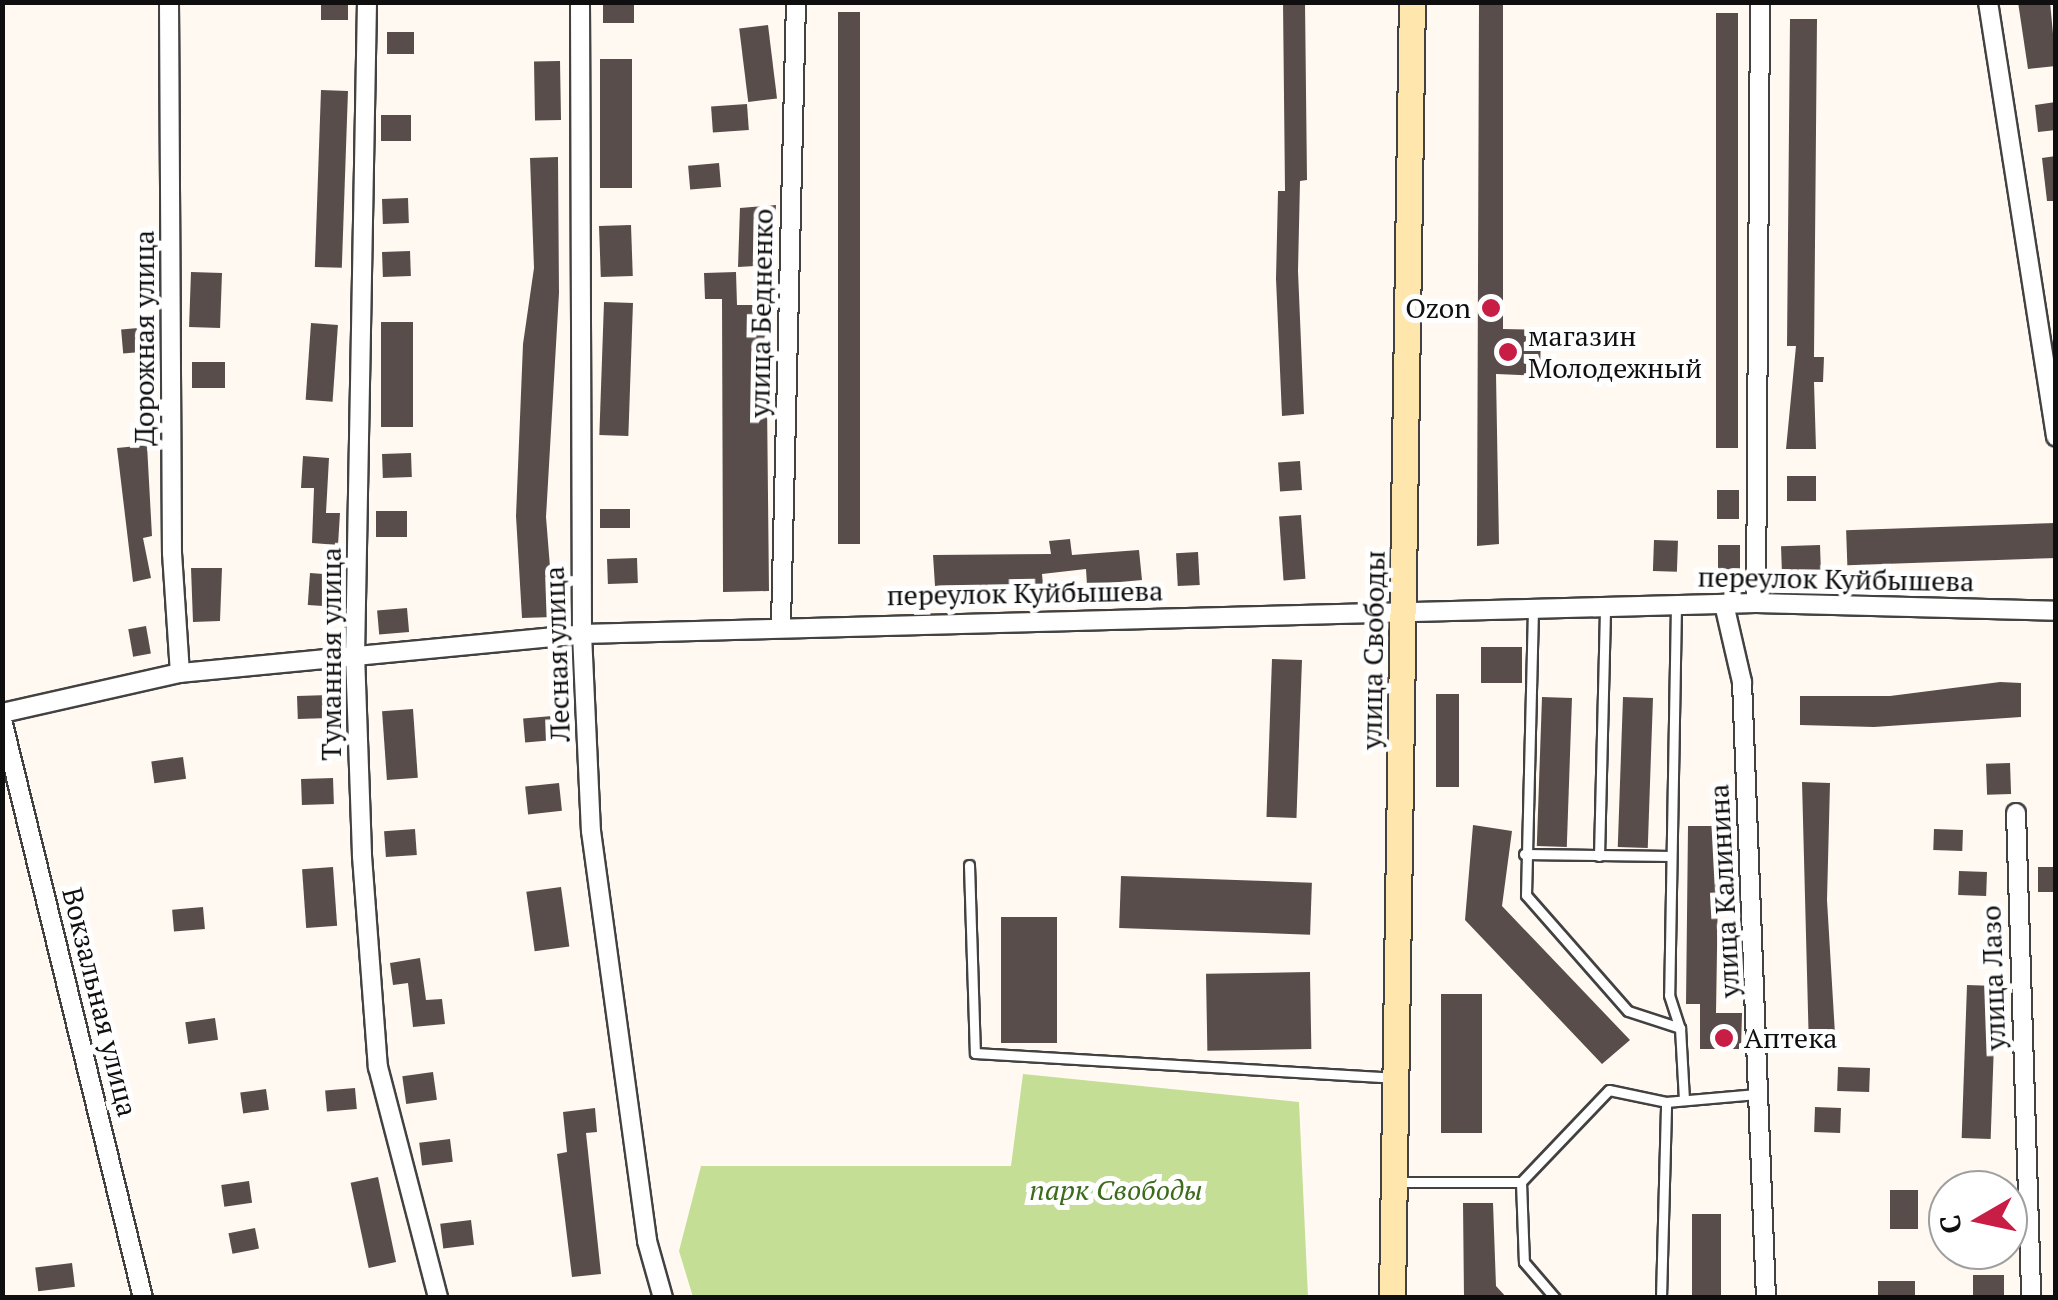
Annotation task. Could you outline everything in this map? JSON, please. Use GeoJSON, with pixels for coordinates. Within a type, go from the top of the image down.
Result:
{"type":"FeatureCollection","features":[{"type":"Feature","properties":{"kind":"main road","name":"улица Свободы"},"geometry":{"type":"LineString","coordinates":[[1392,1298],[1412,2]]}},
{"type":"Feature","properties":{"kind":"street","name":"Дорожная улица"},"geometry":{"type":"LineString","coordinates":[[169,2],[172,553],[180,673]]}},
{"type":"Feature","properties":{"kind":"street","name":"Туманная улица"},"geometry":{"type":"LineString","coordinates":[[367,2],[355,654],[378,1067],[438,1298]]}},
{"type":"Feature","properties":{"kind":"street","name":"Лесная улица"},"geometry":{"type":"LineString","coordinates":[[580,2],[582,634],[591,832],[647,1241],[663,1298]]}},
{"type":"Feature","properties":{"kind":"street","name":"улица Бедненко"},"geometry":{"type":"LineString","coordinates":[[781,624],[796,2]]}},
{"type":"Feature","properties":{"kind":"street"},"geometry":{"type":"LineString","coordinates":[[1756,603],[1760,2]]}},
{"type":"Feature","properties":{"kind":"street"},"geometry":{"type":"LineString","coordinates":[[1988,2],[2056,436]]}},
{"type":"Feature","properties":{"kind":"street","name":"переулок Куйбышева"},"geometry":{"type":"LineString","coordinates":[[2,716],[180,673],[582,634],[781,624],[1756,603],[2056,610]]}},
{"type":"Feature","properties":{"kind":"street","name":"улица Калинина"},"geometry":{"type":"LineString","coordinates":[[1724,604],[1742,682],[1766,1298]]}},
{"type":"Feature","properties":{"kind":"street","name":"Вокзальная улица"},"geometry":{"type":"LineString","coordinates":[[2,716],[143,1298]]}},
{"type":"Feature","properties":{"kind":"street","name":"улица Лазо"},"geometry":{"type":"LineString","coordinates":[[2016,813],[2031,1298]]}},
{"type":"Feature","properties":{"kind":"lane"},"geometry":{"type":"LineString","coordinates":[[1676,605],[1669,996],[1680,1028],[1684,1100]]}},
{"type":"Feature","properties":{"kind":"lane"},"geometry":{"type":"LineString","coordinates":[[1599,856],[1605,606]]}},
{"type":"Feature","properties":{"kind":"lane"},"geometry":{"type":"LineString","coordinates":[[1534,608],[1524,854],[1530,908],[1628,1011],[1680,1028]]}},
{"type":"Feature","properties":{"kind":"lane"},"geometry":{"type":"LineString","coordinates":[[1524,854],[1671,856]]}},
{"type":"Feature","properties":{"kind":"lane"},"geometry":{"type":"LineString","coordinates":[[969,865],[975,1053],[1396,1078]]}},
{"type":"Feature","properties":{"kind":"lane"},"geometry":{"type":"LineString","coordinates":[[1394,1182],[1520,1182],[1609,1090],[1666,1102],[1760,1093]]}},
{"type":"Feature","properties":{"kind":"lane"},"geometry":{"type":"LineString","coordinates":[[1662,1298],[1666,1102]]}},
{"type":"Feature","properties":{"kind":"lane"},"geometry":{"type":"LineString","coordinates":[[1520,1182],[1524,1262],[1555,1298]]}},
{"type":"Feature","properties":{"kind":"green space","name":"парк Свободы"},"geometry":{"type":"Polygon","coordinates":[[[1023,1074],[1299,1102],[1308,1297],[693,1297],[679,1251],[701,1166],[1011,1166],[1023,1074]]]}},
{"type":"Feature","properties":{"kind":"building"},"geometry":{"type":"Polygon","coordinates":[[[321,2],[348,2],[348,20],[321,20],[321,2]]]}},
{"type":"Feature","properties":{"kind":"building"},"geometry":{"type":"Polygon","coordinates":[[[603,2],[634,2],[634,23],[603,23],[603,2]]]}},
{"type":"Feature","properties":{"kind":"building"},"geometry":{"type":"Polygon","coordinates":[[[1283,2],[1305,2],[1307,180],[1300,181],[1298,271],[1304,414],[1282,416],[1276,279],[1278,191],[1285,191],[1283,2]]]}},
{"type":"Feature","properties":{"kind":"building"},"geometry":{"type":"Polygon","coordinates":[[[1479,2],[1503,2],[1503,329],[1541,330],[1540,376],[1496,374],[1499,544],[1477,546],[1479,2]]]}},
{"type":"Feature","properties":{"kind":"building"},"geometry":{"type":"Polygon","coordinates":[[[2018,2],[2050,2],[2056,66],[2028,69],[2018,2]]]}},
{"type":"Feature","properties":{"kind":"building"},"geometry":{"type":"Polygon","coordinates":[[[838,12],[860,12],[860,544],[838,544],[838,12]]]}},
{"type":"Feature","properties":{"kind":"building"},"geometry":{"type":"Polygon","coordinates":[[[1716,13],[1738,13],[1738,448],[1716,448],[1716,13]]]}},
{"type":"Feature","properties":{"kind":"building"},"geometry":{"type":"Polygon","coordinates":[[[1790,19],[1817,19],[1814,357],[1824,357],[1823,382],[1814,382],[1816,449],[1786,449],[1796,346],[1787,346],[1790,19]]]}},
{"type":"Feature","properties":{"kind":"building"},"geometry":{"type":"Polygon","coordinates":[[[768,25],[777,98],[748,102],[739,29],[768,25]]]}},
{"type":"Feature","properties":{"kind":"building"},"geometry":{"type":"Polygon","coordinates":[[[387,32],[414,32],[414,54],[387,54],[387,32]]]}},
{"type":"Feature","properties":{"kind":"building"},"geometry":{"type":"Polygon","coordinates":[[[600,59],[632,59],[632,188],[600,188],[600,59]]]}},
{"type":"Feature","properties":{"kind":"building"},"geometry":{"type":"Polygon","coordinates":[[[534,61],[560,61],[561,120],[535,120],[534,61]]]}},
{"type":"Feature","properties":{"kind":"building"},"geometry":{"type":"Polygon","coordinates":[[[321,90],[348,91],[342,268],[315,267],[321,90]]]}},
{"type":"Feature","properties":{"kind":"building"},"geometry":{"type":"Polygon","coordinates":[[[2056,102],[2056,130],[2038,132],[2035,105],[2056,102]]]}},
{"type":"Feature","properties":{"kind":"building"},"geometry":{"type":"Polygon","coordinates":[[[747,104],[749,130],[713,132],[711,107],[747,104]]]}},
{"type":"Feature","properties":{"kind":"building"},"geometry":{"type":"Polygon","coordinates":[[[381,115],[411,115],[411,141],[381,141],[381,115]]]}},
{"type":"Feature","properties":{"kind":"building"},"geometry":{"type":"Polygon","coordinates":[[[2056,156],[2056,201],[2047,201],[2042,158],[2056,156]]]}},
{"type":"Feature","properties":{"kind":"building"},"geometry":{"type":"Polygon","coordinates":[[[558,157],[559,293],[546,517],[554,617],[522,618],[516,516],[523,344],[534,268],[530,158],[558,157]]]}},
{"type":"Feature","properties":{"kind":"building"},"geometry":{"type":"Polygon","coordinates":[[[719,163],[721,187],[690,190],[688,166],[719,163]]]}},
{"type":"Feature","properties":{"kind":"building"},"geometry":{"type":"Polygon","coordinates":[[[408,198],[409,223],[383,224],[382,199],[408,198]]]}},
{"type":"Feature","properties":{"kind":"building"},"geometry":{"type":"Polygon","coordinates":[[[776,205],[773,265],[738,267],[740,208],[776,205]]]}},
{"type":"Feature","properties":{"kind":"building"},"geometry":{"type":"Polygon","coordinates":[[[631,225],[633,276],[601,277],[599,226],[631,225]]]}},
{"type":"Feature","properties":{"kind":"building"},"geometry":{"type":"Polygon","coordinates":[[[410,251],[411,276],[383,277],[382,252],[410,251]]]}},
{"type":"Feature","properties":{"kind":"building"},"geometry":{"type":"Polygon","coordinates":[[[191,272],[222,273],[220,328],[189,327],[191,272]]]}},
{"type":"Feature","properties":{"kind":"building"},"geometry":{"type":"Polygon","coordinates":[[[736,272],[737,305],[766,305],[769,591],[723,592],[722,299],[705,299],[704,273],[736,272]]]}},
{"type":"Feature","properties":{"kind":"building"},"geometry":{"type":"Polygon","coordinates":[[[604,302],[633,303],[628,436],[599,435],[604,302]]]}},
{"type":"Feature","properties":{"kind":"building"},"geometry":{"type":"Polygon","coordinates":[[[381,322],[413,322],[413,427],[381,427],[381,322]]]}},
{"type":"Feature","properties":{"kind":"building"},"geometry":{"type":"Polygon","coordinates":[[[311,323],[338,325],[333,402],[306,400],[311,323]]]}},
{"type":"Feature","properties":{"kind":"building"},"geometry":{"type":"Polygon","coordinates":[[[150,327],[152,351],[123,353],[121,330],[150,327]]]}},
{"type":"Feature","properties":{"kind":"building"},"geometry":{"type":"Polygon","coordinates":[[[192,362],[225,362],[225,388],[192,388],[192,362]]]}},
{"type":"Feature","properties":{"kind":"building"},"geometry":{"type":"Polygon","coordinates":[[[147,445],[152,536],[143,538],[151,578],[133,582],[117,448],[147,445]]]}},
{"type":"Feature","properties":{"kind":"building"},"geometry":{"type":"Polygon","coordinates":[[[411,453],[412,477],[383,478],[382,454],[411,453]]]}},
{"type":"Feature","properties":{"kind":"building"},"geometry":{"type":"Polygon","coordinates":[[[303,456],[329,458],[326,513],[340,513],[338,545],[312,543],[314,488],[301,488],[303,456]]]}},
{"type":"Feature","properties":{"kind":"building"},"geometry":{"type":"Polygon","coordinates":[[[1300,461],[1302,490],[1280,491],[1278,463],[1300,461]]]}},
{"type":"Feature","properties":{"kind":"building"},"geometry":{"type":"Polygon","coordinates":[[[1787,476],[1816,476],[1816,501],[1787,501],[1787,476]]]}},
{"type":"Feature","properties":{"kind":"building"},"geometry":{"type":"Polygon","coordinates":[[[1717,490],[1739,490],[1739,519],[1717,519],[1717,490]]]}},
{"type":"Feature","properties":{"kind":"building"},"geometry":{"type":"Polygon","coordinates":[[[600,509],[630,509],[630,528],[600,528],[600,509]]]}},
{"type":"Feature","properties":{"kind":"building"},"geometry":{"type":"Polygon","coordinates":[[[376,511],[407,511],[407,537],[376,537],[376,511]]]}},
{"type":"Feature","properties":{"kind":"building"},"geometry":{"type":"Polygon","coordinates":[[[1301,515],[1305,579],[1284,580],[1279,517],[1301,515]]]}},
{"type":"Feature","properties":{"kind":"building"},"geometry":{"type":"Polygon","coordinates":[[[2055,523],[2056,558],[1847,565],[1846,530],[2055,523]]]}},
{"type":"Feature","properties":{"kind":"building"},"geometry":{"type":"Polygon","coordinates":[[[1070,539],[1072,555],[1139,550],[1142,580],[1087,585],[1086,569],[1042,574],[1043,585],[935,586],[933,555],[1051,554],[1049,541],[1070,539]]]}},
{"type":"Feature","properties":{"kind":"building"},"geometry":{"type":"Polygon","coordinates":[[[1654,540],[1678,541],[1677,572],[1653,571],[1654,540]]]}},
{"type":"Feature","properties":{"kind":"building"},"geometry":{"type":"Polygon","coordinates":[[[1718,545],[1740,545],[1740,574],[1718,574],[1718,545]]]}},
{"type":"Feature","properties":{"kind":"building"},"geometry":{"type":"Polygon","coordinates":[[[1820,545],[1821,572],[1782,573],[1781,546],[1820,545]]]}},
{"type":"Feature","properties":{"kind":"building"},"geometry":{"type":"Polygon","coordinates":[[[1198,552],[1200,585],[1178,586],[1176,553],[1198,552]]]}},
{"type":"Feature","properties":{"kind":"building"},"geometry":{"type":"Polygon","coordinates":[[[637,558],[638,583],[608,584],[607,559],[637,558]]]}},
{"type":"Feature","properties":{"kind":"building"},"geometry":{"type":"Polygon","coordinates":[[[191,568],[222,568],[220,621],[193,622],[191,568]]]}},
{"type":"Feature","properties":{"kind":"building"},"geometry":{"type":"Polygon","coordinates":[[[310,573],[337,575],[335,607],[308,605],[310,573]]]}},
{"type":"Feature","properties":{"kind":"building"},"geometry":{"type":"Polygon","coordinates":[[[407,608],[409,632],[379,635],[377,611],[407,608]]]}},
{"type":"Feature","properties":{"kind":"building"},"geometry":{"type":"Polygon","coordinates":[[[146,626],[151,654],[133,657],[128,629],[146,626]]]}},
{"type":"Feature","properties":{"kind":"building"},"geometry":{"type":"Polygon","coordinates":[[[1481,647],[1522,647],[1522,683],[1481,683],[1481,647]]]}},
{"type":"Feature","properties":{"kind":"building"},"geometry":{"type":"Polygon","coordinates":[[[1272,659],[1302,660],[1296,818],[1266,817],[1272,659]]]}},
{"type":"Feature","properties":{"kind":"building"},"geometry":{"type":"Polygon","coordinates":[[[2000,682],[2021,683],[2021,717],[1874,727],[1800,725],[1800,696],[1890,696],[2000,682]]]}},
{"type":"Feature","properties":{"kind":"building"},"geometry":{"type":"Polygon","coordinates":[[[1436,694],[1459,694],[1459,787],[1436,787],[1436,694]]]}},
{"type":"Feature","properties":{"kind":"building"},"geometry":{"type":"Polygon","coordinates":[[[329,695],[330,718],[298,719],[297,696],[329,695]]]}},
{"type":"Feature","properties":{"kind":"building"},"geometry":{"type":"Polygon","coordinates":[[[1542,697],[1572,698],[1567,847],[1537,846],[1542,697]]]}},
{"type":"Feature","properties":{"kind":"building"},"geometry":{"type":"Polygon","coordinates":[[[1623,697],[1653,698],[1648,848],[1618,847],[1623,697]]]}},
{"type":"Feature","properties":{"kind":"building"},"geometry":{"type":"Polygon","coordinates":[[[413,709],[418,778],[387,780],[382,711],[413,709]]]}},
{"type":"Feature","properties":{"kind":"building"},"geometry":{"type":"Polygon","coordinates":[[[552,716],[554,740],[525,742],[523,719],[552,716]]]}},
{"type":"Feature","properties":{"kind":"building"},"geometry":{"type":"Polygon","coordinates":[[[183,757],[186,779],[154,783],[151,761],[183,757]]]}},
{"type":"Feature","properties":{"kind":"building"},"geometry":{"type":"Polygon","coordinates":[[[2010,763],[2011,794],[1987,795],[1986,764],[2010,763]]]}},
{"type":"Feature","properties":{"kind":"building"},"geometry":{"type":"Polygon","coordinates":[[[333,778],[334,804],[302,805],[301,779],[333,778]]]}},
{"type":"Feature","properties":{"kind":"building"},"geometry":{"type":"Polygon","coordinates":[[[1802,782],[1830,783],[1827,900],[1836,1051],[1809,1050],[1802,782]]]}},
{"type":"Feature","properties":{"kind":"building"},"geometry":{"type":"Polygon","coordinates":[[[559,783],[562,811],[528,814],[525,787],[559,783]]]}},
{"type":"Feature","properties":{"kind":"building"},"geometry":{"type":"Polygon","coordinates":[[[1473,825],[1512,831],[1502,906],[1630,1040],[1602,1064],[1465,920],[1473,825]]]}},
{"type":"Feature","properties":{"kind":"building"},"geometry":{"type":"Polygon","coordinates":[[[1688,826],[1719,826],[1716,1013],[1742,1013],[1741,1049],[1700,1049],[1700,1004],[1686,1004],[1688,826]]]}},
{"type":"Feature","properties":{"kind":"building"},"geometry":{"type":"Polygon","coordinates":[[[415,829],[417,855],[386,857],[384,831],[415,829]]]}},
{"type":"Feature","properties":{"kind":"building"},"geometry":{"type":"Polygon","coordinates":[[[1934,829],[1963,830],[1962,851],[1933,850],[1934,829]]]}},
{"type":"Feature","properties":{"kind":"building"},"geometry":{"type":"Polygon","coordinates":[[[333,867],[337,926],[306,928],[302,869],[333,867]]]}},
{"type":"Feature","properties":{"kind":"building"},"geometry":{"type":"Polygon","coordinates":[[[2038,867],[2056,867],[2056,892],[2038,892],[2038,867]]]}},
{"type":"Feature","properties":{"kind":"building"},"geometry":{"type":"Polygon","coordinates":[[[1959,871],[1987,872],[1986,896],[1958,895],[1959,871]]]}},
{"type":"Feature","properties":{"kind":"building"},"geometry":{"type":"Polygon","coordinates":[[[1121,876],[1312,883],[1310,935],[1119,928],[1121,876]]]}},
{"type":"Feature","properties":{"kind":"building"},"geometry":{"type":"Polygon","coordinates":[[[561,887],[569,946],[535,951],[526,892],[561,887]]]}},
{"type":"Feature","properties":{"kind":"building"},"geometry":{"type":"Polygon","coordinates":[[[203,907],[205,929],[174,932],[172,910],[203,907]]]}},
{"type":"Feature","properties":{"kind":"building"},"geometry":{"type":"Polygon","coordinates":[[[1001,917],[1057,917],[1057,1043],[1001,1043],[1001,917]]]}},
{"type":"Feature","properties":{"kind":"building"},"geometry":{"type":"Polygon","coordinates":[[[420,958],[426,1000],[442,999],[445,1024],[413,1027],[408,983],[393,985],[390,963],[420,958]]]}},
{"type":"Feature","properties":{"kind":"building"},"geometry":{"type":"Polygon","coordinates":[[[1310,972],[1311,1049],[1207,1051],[1206,974],[1310,972]]]}},
{"type":"Feature","properties":{"kind":"building"},"geometry":{"type":"Polygon","coordinates":[[[1967,985],[1996,986],[1991,1139],[1962,1138],[1967,985]]]}},
{"type":"Feature","properties":{"kind":"building"},"geometry":{"type":"Polygon","coordinates":[[[1441,994],[1482,994],[1482,1133],[1441,1133],[1441,994]]]}},
{"type":"Feature","properties":{"kind":"building"},"geometry":{"type":"Polygon","coordinates":[[[215,1018],[218,1040],[188,1044],[185,1022],[215,1018]]]}},
{"type":"Feature","properties":{"kind":"building"},"geometry":{"type":"Polygon","coordinates":[[[1838,1067],[1870,1068],[1869,1092],[1837,1091],[1838,1067]]]}},
{"type":"Feature","properties":{"kind":"building"},"geometry":{"type":"Polygon","coordinates":[[[433,1072],[437,1100],[406,1104],[402,1076],[433,1072]]]}},
{"type":"Feature","properties":{"kind":"building"},"geometry":{"type":"Polygon","coordinates":[[[355,1088],[357,1109],[327,1112],[325,1091],[355,1088]]]}},
{"type":"Feature","properties":{"kind":"building"},"geometry":{"type":"Polygon","coordinates":[[[266,1089],[269,1110],[243,1113],[240,1093],[266,1089]]]}},
{"type":"Feature","properties":{"kind":"building"},"geometry":{"type":"Polygon","coordinates":[[[1815,1107],[1841,1108],[1840,1133],[1814,1132],[1815,1107]]]}},
{"type":"Feature","properties":{"kind":"building"},"geometry":{"type":"Polygon","coordinates":[[[595,1108],[597,1132],[586,1133],[601,1274],[572,1277],[557,1154],[567,1152],[563,1112],[595,1108]]]}},
{"type":"Feature","properties":{"kind":"building"},"geometry":{"type":"Polygon","coordinates":[[[450,1139],[453,1162],[422,1166],[419,1143],[450,1139]]]}},
{"type":"Feature","properties":{"kind":"building"},"geometry":{"type":"Polygon","coordinates":[[[378,1177],[396,1262],[369,1268],[351,1183],[378,1177]]]}},
{"type":"Feature","properties":{"kind":"building"},"geometry":{"type":"Polygon","coordinates":[[[249,1181],[252,1203],[224,1207],[221,1185],[249,1181]]]}},
{"type":"Feature","properties":{"kind":"building"},"geometry":{"type":"Polygon","coordinates":[[[1890,1190],[1918,1190],[1918,1229],[1890,1229],[1890,1190]]]}},
{"type":"Feature","properties":{"kind":"building"},"geometry":{"type":"Polygon","coordinates":[[[1463,1203],[1493,1203],[1496,1286],[1507,1298],[1464,1298],[1463,1203]]]}},
{"type":"Feature","properties":{"kind":"building"},"geometry":{"type":"Polygon","coordinates":[[[1692,1214],[1721,1214],[1721,1298],[1692,1298],[1692,1214]]]}},
{"type":"Feature","properties":{"kind":"building"},"geometry":{"type":"Polygon","coordinates":[[[471,1220],[474,1245],[443,1249],[440,1224],[471,1220]]]}},
{"type":"Feature","properties":{"kind":"building"},"geometry":{"type":"Polygon","coordinates":[[[255,1228],[259,1249],[233,1254],[228,1233],[255,1228]]]}},
{"type":"Feature","properties":{"kind":"building"},"geometry":{"type":"Polygon","coordinates":[[[72,1263],[75,1287],[38,1291],[35,1268],[72,1263]]]}},
{"type":"Feature","properties":{"kind":"building"},"geometry":{"type":"Polygon","coordinates":[[[1973,1275],[2004,1275],[2004,1298],[1973,1298],[1973,1275]]]}},
{"type":"Feature","properties":{"kind":"building"},"geometry":{"type":"Polygon","coordinates":[[[1878,1281],[1915,1281],[1915,1298],[1878,1298],[1878,1281]]]}},
{"type":"Feature","properties":{"kind":"place","name":"Ozon"},"geometry":{"type":"Point","coordinates":[1491,308]}},
{"type":"Feature","properties":{"kind":"place","name":"магазин Молодежный"},"geometry":{"type":"Point","coordinates":[1508,352]}},
{"type":"Feature","properties":{"kind":"place","name":"Аптека"},"geometry":{"type":"Point","coordinates":[1724,1038]}}]}
